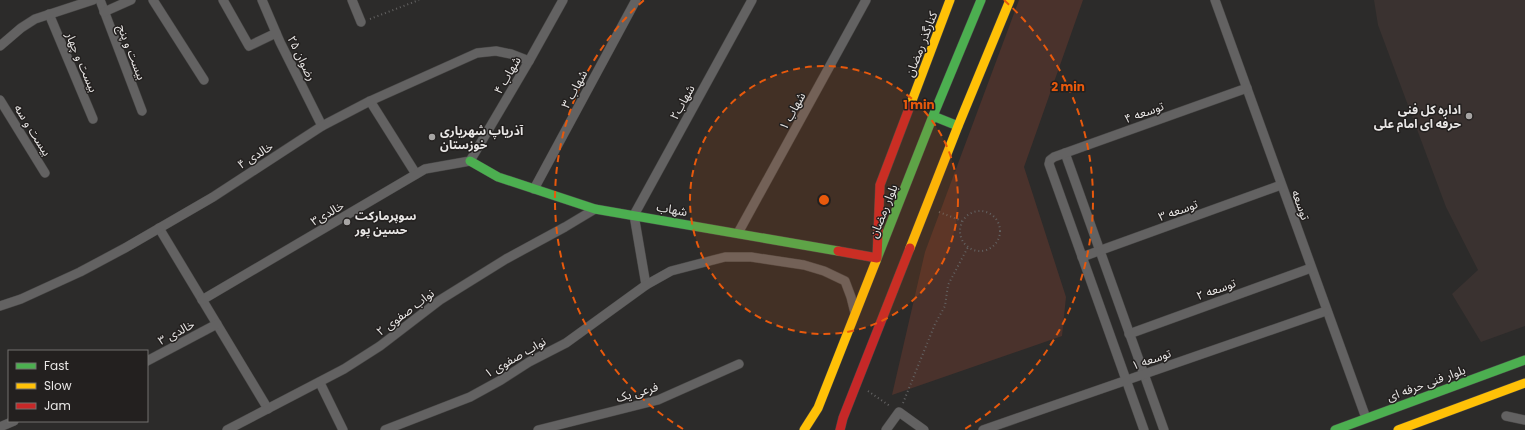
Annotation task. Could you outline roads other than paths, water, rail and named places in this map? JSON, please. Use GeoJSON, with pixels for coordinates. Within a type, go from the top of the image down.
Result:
{"type":"FeatureCollection","features":[{"type":"Feature","properties":{"kind":"main road","name":"کنارگذر رمضان"},"geometry":{"type":"LineString","coordinates":[[877,258],[880,185],[950,0]]}},
{"type":"Feature","properties":{"kind":"main road","name":"بلوار رمضان"},"geometry":{"type":"LineString","coordinates":[[804,430],[818,408],[933,116],[981,0]]}},
{"type":"Feature","properties":{"kind":"main road"},"geometry":{"type":"LineString","coordinates":[[840,430],[958,126],[1010,0]]}},
{"type":"Feature","properties":{"kind":"main road"},"geometry":{"type":"LineString","coordinates":[[933,116],[958,126]]}},
{"type":"Feature","properties":{"kind":"main road","name":"شهاب"},"geometry":{"type":"LineString","coordinates":[[470,161],[498,176],[595,209],[877,258]]}},
{"type":"Feature","properties":{"kind":"main road","name":"بلوار فنی حرفه ای"},"geometry":{"type":"LineString","coordinates":[[1335,430],[1525,360]]}},
{"type":"Feature","properties":{"kind":"main road"},"geometry":{"type":"LineString","coordinates":[[1398,430],[1525,383]]}},
{"type":"Feature","properties":{"kind":"street"},"geometry":{"type":"LineString","coordinates":[[0,46],[21,28],[35,19],[93,0]]}},
{"type":"Feature","properties":{"kind":"street","name":"بیست و پنج"},"geometry":{"type":"LineString","coordinates":[[100,0],[142,112]]}},
{"type":"Feature","properties":{"kind":"street"},"geometry":{"type":"LineString","coordinates":[[104,12],[131,0]]}},
{"type":"Feature","properties":{"kind":"street"},"geometry":{"type":"LineString","coordinates":[[153,0],[204,80]]}},
{"type":"Feature","properties":{"kind":"street"},"geometry":{"type":"LineString","coordinates":[[223,0],[249,46],[276,33]]}},
{"type":"Feature","properties":{"kind":"street","name":"رضوان ۲۵"},"geometry":{"type":"LineString","coordinates":[[262,0],[276,33],[322,126]]}},
{"type":"Feature","properties":{"kind":"street"},"geometry":{"type":"LineString","coordinates":[[352,0],[361,22]]}},
{"type":"Feature","properties":{"kind":"street","name":"شهاب ۴"},"geometry":{"type":"LineString","coordinates":[[470,161],[563,0]]}},
{"type":"Feature","properties":{"kind":"street","name":"شهاب ۳"},"geometry":{"type":"LineString","coordinates":[[534,189],[636,0]]}},
{"type":"Feature","properties":{"kind":"street","name":"شهاب۲"},"geometry":{"type":"LineString","coordinates":[[634,215],[752,0]]}},
{"type":"Feature","properties":{"kind":"street","name":"شهاب ۱"},"geometry":{"type":"LineString","coordinates":[[738,233],[866,0]]}},
{"type":"Feature","properties":{"kind":"street","name":"توسعه"},"geometry":{"type":"LineString","coordinates":[[1215,0],[1326,311],[1366,418]]}},
{"type":"Feature","properties":{"kind":"street","name":"بیست و چهار"},"geometry":{"type":"LineString","coordinates":[[49,14],[94,119]]}},
{"type":"Feature","properties":{"kind":"street","name":"خالدی ۴"},"geometry":{"type":"LineString","coordinates":[[0,306],[21,299],[80,272],[213,197],[322,126],[370,101],[477,53],[496,51],[511,54],[529,61]]}},
{"type":"Feature","properties":{"kind":"street","name":"توسعه ۴"},"geometry":{"type":"LineString","coordinates":[[1082,257],[1049,164],[1050,160],[1065,153],[1246,88]]}},
{"type":"Feature","properties":{"kind":"street","name":"بیست و سه"},"geometry":{"type":"LineString","coordinates":[[0,100],[45,173]]}},
{"type":"Feature","properties":{"kind":"street"},"geometry":{"type":"LineString","coordinates":[[370,101],[416,174]]}},
{"type":"Feature","properties":{"kind":"street"},"geometry":{"type":"LineString","coordinates":[[1065,153],[1164,430]]}},
{"type":"Feature","properties":{"kind":"street","name":"خالدی۳"},"geometry":{"type":"LineString","coordinates":[[202,300],[416,174],[425,170],[470,161]]}},
{"type":"Feature","properties":{"kind":"street","name":"توسعه ۳"},"geometry":{"type":"LineString","coordinates":[[1082,257],[1281,185]]}},
{"type":"Feature","properties":{"kind":"street","name":"نواب صفوی ۲"},"geometry":{"type":"LineString","coordinates":[[227,430],[320,383],[344,369],[380,346],[440,300],[506,259],[566,228],[595,209]]}},
{"type":"Feature","properties":{"kind":"street"},"geometry":{"type":"LineString","coordinates":[[634,215],[646,285]]}},
{"type":"Feature","properties":{"kind":"street"},"geometry":{"type":"LineString","coordinates":[[159,228],[268,409]]}},
{"type":"Feature","properties":{"kind":"street","name":"نواب صفوی ۱"},"geometry":{"type":"LineString","coordinates":[[389,429],[470,397],[501,380],[529,362],[566,343],[646,285],[672,271],[725,257],[751,257],[782,261],[804,265],[824,271],[845,282],[851,297],[855,315]]}},
{"type":"Feature","properties":{"kind":"street"},"geometry":{"type":"LineString","coordinates":[[1082,257],[1144,430]]}},
{"type":"Feature","properties":{"kind":"street","name":"توسعه ۲"},"geometry":{"type":"LineString","coordinates":[[1130,334],[1311,268]]}},
{"type":"Feature","properties":{"kind":"street","name":"توسعه ۱"},"geometry":{"type":"LineString","coordinates":[[983,430],[1326,311]]}},
{"type":"Feature","properties":{"kind":"street","name":"خالدی ۳"},"geometry":{"type":"LineString","coordinates":[[148,360],[217,324]]}},
{"type":"Feature","properties":{"kind":"street","name":"فرعی یک"},"geometry":{"type":"LineString","coordinates":[[538,430],[658,400],[739,364]]}},
{"type":"Feature","properties":{"kind":"street"},"geometry":{"type":"LineString","coordinates":[[320,383],[344,430]]}},
{"type":"Feature","properties":{"kind":"street"},"geometry":{"type":"LineString","coordinates":[[886,430],[899,412],[924,430]]}},
{"type":"Feature","properties":{"kind":"street"},"geometry":{"type":"LineString","coordinates":[[1506,416],[1525,420]]}},
{"type":"Feature","properties":{"kind":"street"},"geometry":{"type":"LineString","coordinates":[[0,427],[12,422]]}},
{"type":"Feature","properties":{"kind":"place","name":"اداره کل فنی حرفه ای امام علی"},"geometry":{"type":"Point","coordinates":[1469,116]}},
{"type":"Feature","properties":{"kind":"place","name":"آذریاپ شهریاری خوزستان"},"geometry":{"type":"Point","coordinates":[432,137]}},
{"type":"Feature","properties":{"kind":"place","name":"سوپرمارکت حسین پور"},"geometry":{"type":"Point","coordinates":[347,222]}}]}
